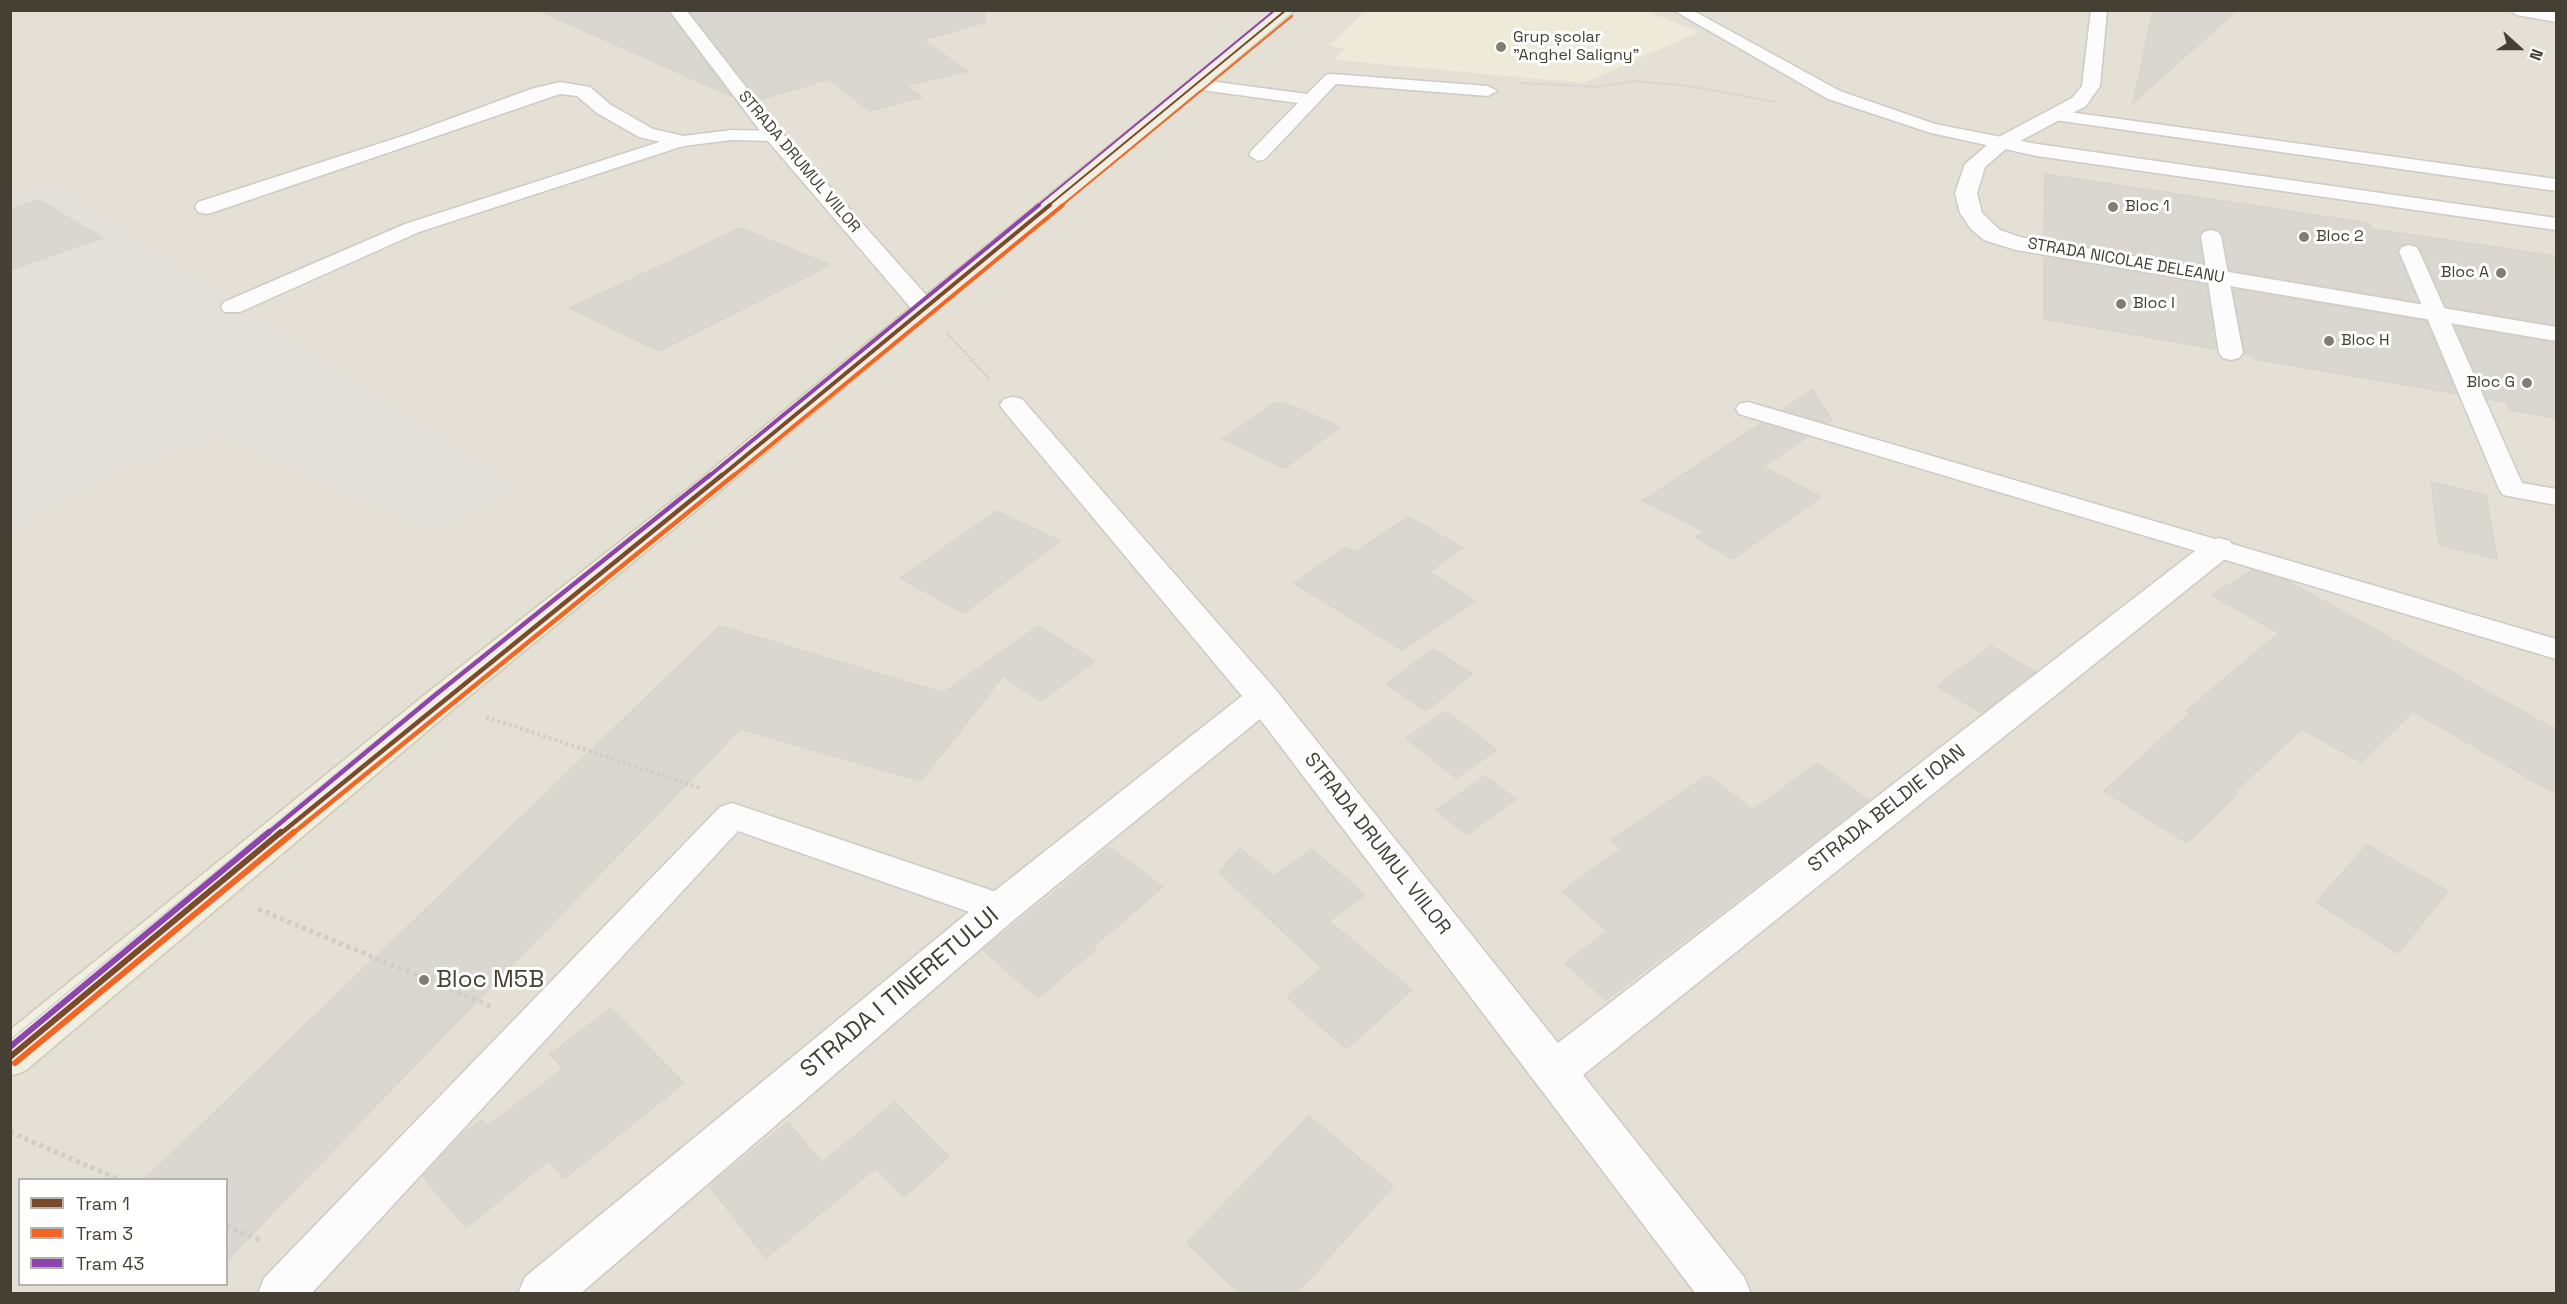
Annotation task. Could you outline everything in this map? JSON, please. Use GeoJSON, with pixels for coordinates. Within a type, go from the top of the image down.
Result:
{"type":"FeatureCollection","features":[{"type":"Feature","properties":{"kind":"main road"},"geometry":{"type":"LineString","coordinates":[[10,1057],[439,702],[925,309],[1194,84],[1287,10]]}},
{"type":"Feature","properties":{"kind":"street","name":"STRADA DRUMUL VIILOR"},"geometry":{"type":"LineString","coordinates":[[676,10],[774,136],[925,309]]}},
{"type":"Feature","properties":{"kind":"street","name":"STRADA NICOLAE DELEANU"},"geometry":{"type":"LineString","coordinates":[[2099,10],[2091,86],[2079,102],[2000,144],[1975,164],[1966,194],[1971,213],[1978,224],[1992,235],[2016,243],[2556,334]]}},
{"type":"Feature","properties":{"kind":"street"},"geometry":{"type":"LineString","coordinates":[[2517,10],[2556,17]]}},
{"type":"Feature","properties":{"kind":"street"},"geometry":{"type":"LineString","coordinates":[[206,207],[416,138],[538,93],[560,88],[583,91],[604,109],[639,129],[681,141]]}},
{"type":"Feature","properties":{"kind":"street","name":"STRADA DRUMUL VIILOR"},"geometry":{"type":"LineString","coordinates":[[1013,405],[1263,698],[1727,1293]]}},
{"type":"Feature","properties":{"kind":"street","name":"STRADA BELDIE IOAN"},"geometry":{"type":"LineString","coordinates":[[1555,1071],[2218,548]]}},
{"type":"Feature","properties":{"kind":"street","name":"STRADA I TINERETULUI"},"geometry":{"type":"LineString","coordinates":[[542,1293],[1001,908],[1263,698]]}},
{"type":"Feature","properties":{"kind":"lane"},"geometry":{"type":"LineString","coordinates":[[1680,10],[1834,95],[1931,128],[2000,144],[2556,224]]}},
{"type":"Feature","properties":{"kind":"lane"},"geometry":{"type":"LineString","coordinates":[[1257,155],[1332,79],[1488,91]]}},
{"type":"Feature","properties":{"kind":"lane"},"geometry":{"type":"LineString","coordinates":[[1194,84],[1311,100]]}},
{"type":"Feature","properties":{"kind":"lane"},"geometry":{"type":"LineString","coordinates":[[2054,116],[2556,185]]}},
{"type":"Feature","properties":{"kind":"lane"},"geometry":{"type":"LineString","coordinates":[[232,307],[412,228],[681,141],[732,135],[774,136]]}},
{"type":"Feature","properties":{"kind":"lane"},"geometry":{"type":"LineString","coordinates":[[2211,236],[2220,277],[2231,352]]}},
{"type":"Feature","properties":{"kind":"lane"},"geometry":{"type":"LineString","coordinates":[[2409,251],[2512,489],[2556,497]]}},
{"type":"Feature","properties":{"kind":"lane"},"geometry":{"type":"LineString","coordinates":[[1748,409],[2556,649]]}},
{"type":"Feature","properties":{"kind":"lane"},"geometry":{"type":"LineString","coordinates":[[280,1293],[537,1025],[732,816],[1001,908]]}},
{"type":"Feature","properties":{"kind":"path"},"geometry":{"type":"LineString","coordinates":[[1516,83],[1598,87],[1634,81],[1689,86],[1783,103]]}},
{"type":"Feature","properties":{"kind":"path"},"geometry":{"type":"LineString","coordinates":[[925,309],[1013,405]]}},
{"type":"Feature","properties":{"kind":"path"},"geometry":{"type":"LineString","coordinates":[[439,702],[723,795],[732,816]]}},
{"type":"Feature","properties":{"kind":"path"},"geometry":{"type":"LineString","coordinates":[[212,890],[537,1025]]}},
{"type":"Feature","properties":{"kind":"path"},"geometry":{"type":"LineString","coordinates":[[10,1132],[118,1178]]}},
{"type":"Feature","properties":{"kind":"shaded area","name":"Grup școlar \"Anghel Saligny\""},"geometry":{"type":"Polygon","coordinates":[[[1366,10],[1654,11],[1653,14],[1699,32],[1584,83],[1334,60],[1345,48],[1329,46],[1366,10]]]}},
{"type":"Feature","properties":{"kind":"shaded area"},"geometry":{"type":"Polygon","coordinates":[[[10,11],[2556,11],[2556,1293],[11,1293],[10,11]]]}},
{"type":"Feature","properties":{"kind":"shaded area"},"geometry":{"type":"Polygon","coordinates":[[[52,182],[521,488],[435,534],[220,437],[115,473],[11,531],[10,196],[52,182]]]}},
{"type":"Feature","properties":{"kind":"building"},"geometry":{"type":"Polygon","coordinates":[[[538,10],[667,10],[731,96],[693,79],[538,10]]]}},
{"type":"Feature","properties":{"kind":"building"},"geometry":{"type":"Polygon","coordinates":[[[689,10],[985,10],[986,22],[923,40],[968,71],[906,86],[922,97],[870,111],[828,79],[759,100],[689,10]]]}},
{"type":"Feature","properties":{"kind":"building"},"geometry":{"type":"Polygon","coordinates":[[[2153,10],[2237,10],[2133,103],[2153,10]]]}},
{"type":"Feature","properties":{"kind":"building"},"geometry":{"type":"Polygon","coordinates":[[[2045,174],[2369,223],[2372,229],[2556,256],[2556,325],[2446,306],[2421,250],[2410,243],[2400,246],[2397,252],[2418,302],[2230,270],[2223,235],[2212,228],[2203,230],[2199,236],[2203,265],[2044,239],[2045,174]]]}},
{"type":"Feature","properties":{"kind":"building"},"geometry":{"type":"Polygon","coordinates":[[[39,200],[102,238],[10,270],[10,209],[39,200]]]}},
{"type":"Feature","properties":{"kind":"building"},"geometry":{"type":"Polygon","coordinates":[[[741,228],[830,265],[659,351],[570,308],[741,228]]]}},
{"type":"Feature","properties":{"kind":"building","name":"Bloc I"},"geometry":{"type":"Polygon","coordinates":[[[2044,257],[2206,284],[2216,349],[2044,319],[2044,257]]]}},
{"type":"Feature","properties":{"kind":"building","name":"Bloc H"},"geometry":{"type":"Polygon","coordinates":[[[2233,289],[2426,321],[2457,394],[2254,359],[2254,356],[2245,354],[2233,289]]]}},
{"type":"Feature","properties":{"kind":"building","name":"Bloc G"},"geometry":{"type":"Polygon","coordinates":[[[2455,326],[2556,343],[2556,418],[2510,410],[2506,402],[2487,399],[2455,326]]]}},
{"type":"Feature","properties":{"kind":"building"},"geometry":{"type":"Polygon","coordinates":[[[1812,390],[1832,420],[1828,423],[1782,410],[1812,390]]]}},
{"type":"Feature","properties":{"kind":"building"},"geometry":{"type":"Polygon","coordinates":[[[1275,403],[1285,403],[1340,427],[1285,468],[1222,439],[1275,403]]]}},
{"type":"Feature","properties":{"kind":"building"},"geometry":{"type":"Polygon","coordinates":[[[1762,423],[1807,437],[1763,467],[1821,497],[1733,559],[1695,537],[1704,531],[1642,501],[1762,423]]]}},
{"type":"Feature","properties":{"kind":"building"},"geometry":{"type":"Polygon","coordinates":[[[2431,482],[2486,495],[2497,559],[2439,545],[2431,482]]]}},
{"type":"Feature","properties":{"kind":"building"},"geometry":{"type":"Polygon","coordinates":[[[997,511],[1060,541],[964,613],[900,578],[997,511]]]}},
{"type":"Feature","properties":{"kind":"building"},"geometry":{"type":"Polygon","coordinates":[[[1409,517],[1463,548],[1429,572],[1475,601],[1402,650],[1294,583],[1346,547],[1355,552],[1409,517]]]}},
{"type":"Feature","properties":{"kind":"building"},"geometry":{"type":"Polygon","coordinates":[[[2253,570],[2286,580],[2556,730],[2556,794],[2413,711],[2361,762],[2302,729],[2234,792],[2237,794],[2187,843],[2104,791],[2190,713],[2186,711],[2279,633],[2212,595],[2253,570]]]}},
{"type":"Feature","properties":{"kind":"building","name":"Bloc M5B"},"geometry":{"type":"Polygon","coordinates":[[[720,626],[943,693],[1038,626],[1095,661],[1041,701],[1003,676],[921,781],[740,729],[228,1259],[228,1178],[146,1178],[720,626]]]}},
{"type":"Feature","properties":{"kind":"building"},"geometry":{"type":"Polygon","coordinates":[[[1991,646],[2035,672],[1981,713],[1937,686],[1991,646]]]}},
{"type":"Feature","properties":{"kind":"building"},"geometry":{"type":"Polygon","coordinates":[[[1433,649],[1472,674],[1426,711],[1386,684],[1433,649]]]}},
{"type":"Feature","properties":{"kind":"building"},"geometry":{"type":"Polygon","coordinates":[[[1446,711],[1497,750],[1456,778],[1406,738],[1446,711]]]}},
{"type":"Feature","properties":{"kind":"building"},"geometry":{"type":"Polygon","coordinates":[[[1817,763],[1869,800],[1606,1000],[1565,963],[1607,931],[1562,891],[1621,849],[1611,840],[1707,775],[1753,810],[1817,763]]]}},
{"type":"Feature","properties":{"kind":"building"},"geometry":{"type":"Polygon","coordinates":[[[1485,776],[1516,799],[1467,835],[1436,810],[1485,776]]]}},
{"type":"Feature","properties":{"kind":"building"},"geometry":{"type":"Polygon","coordinates":[[[2367,845],[2448,891],[2398,953],[2316,902],[2367,845]]]}},
{"type":"Feature","properties":{"kind":"building"},"geometry":{"type":"Polygon","coordinates":[[[1110,847],[1163,887],[1093,947],[1096,949],[1038,998],[983,950],[1110,847]]]}},
{"type":"Feature","properties":{"kind":"building"},"geometry":{"type":"Polygon","coordinates":[[[1240,848],[1274,876],[1312,849],[1365,895],[1329,921],[1412,990],[1346,1049],[1287,997],[1322,968],[1219,872],[1240,848]]]}},
{"type":"Feature","properties":{"kind":"building"},"geometry":{"type":"Polygon","coordinates":[[[611,1008],[684,1083],[565,1178],[549,1160],[466,1228],[423,1176],[461,1135],[482,1119],[487,1126],[563,1069],[550,1054],[611,1008]]]}},
{"type":"Feature","properties":{"kind":"building"},"geometry":{"type":"Polygon","coordinates":[[[895,1102],[949,1157],[904,1197],[876,1168],[766,1258],[709,1186],[788,1122],[822,1163],[895,1102]]]}},
{"type":"Feature","properties":{"kind":"building"},"geometry":{"type":"Polygon","coordinates":[[[1309,1116],[1393,1186],[1297,1293],[1239,1293],[1187,1243],[1309,1116]]]}},
{"type":"Feature","properties":{"kind":"tram line","name":"43"},"geometry":{"type":"LineString","coordinates":[[10,1047],[434,696],[699,484],[1275,10]]}},
{"type":"Feature","properties":{"kind":"tram line","name":"1"},"geometry":{"type":"LineString","coordinates":[[10,1057],[439,702],[704,490],[1286,10]]}},
{"type":"Feature","properties":{"kind":"tram line","name":"3"},"geometry":{"type":"LineString","coordinates":[[15,1063],[444,708],[709,496],[1292,16]]}},
{"type":"Feature","properties":{"kind":"tram line"},"geometry":{"type":"LineString","coordinates":[[262,834],[445,684]]}},
{"type":"Feature","properties":{"kind":"tram line"},"geometry":{"type":"LineString","coordinates":[[10,1040],[264,832]]}},
{"type":"Feature","properties":{"kind":"place","name":"Grup școlar \"Anghel Saligny\""},"geometry":{"type":"Point","coordinates":[1501,47]}},
{"type":"Feature","properties":{"kind":"place","name":"Bloc 1"},"geometry":{"type":"Point","coordinates":[2113,207]}},
{"type":"Feature","properties":{"kind":"place","name":"Bloc 2"},"geometry":{"type":"Point","coordinates":[2304,237]}},
{"type":"Feature","properties":{"kind":"place","name":"Bloc A"},"geometry":{"type":"Point","coordinates":[2501,273]}},
{"type":"Feature","properties":{"kind":"place","name":"Bloc I"},"geometry":{"type":"Point","coordinates":[2121,304]}},
{"type":"Feature","properties":{"kind":"place","name":"Bloc H"},"geometry":{"type":"Point","coordinates":[2329,341]}},
{"type":"Feature","properties":{"kind":"place","name":"Bloc G"},"geometry":{"type":"Point","coordinates":[2527,383]}},
{"type":"Feature","properties":{"kind":"place","name":"Bloc M5B"},"geometry":{"type":"Point","coordinates":[424,980]}}]}
